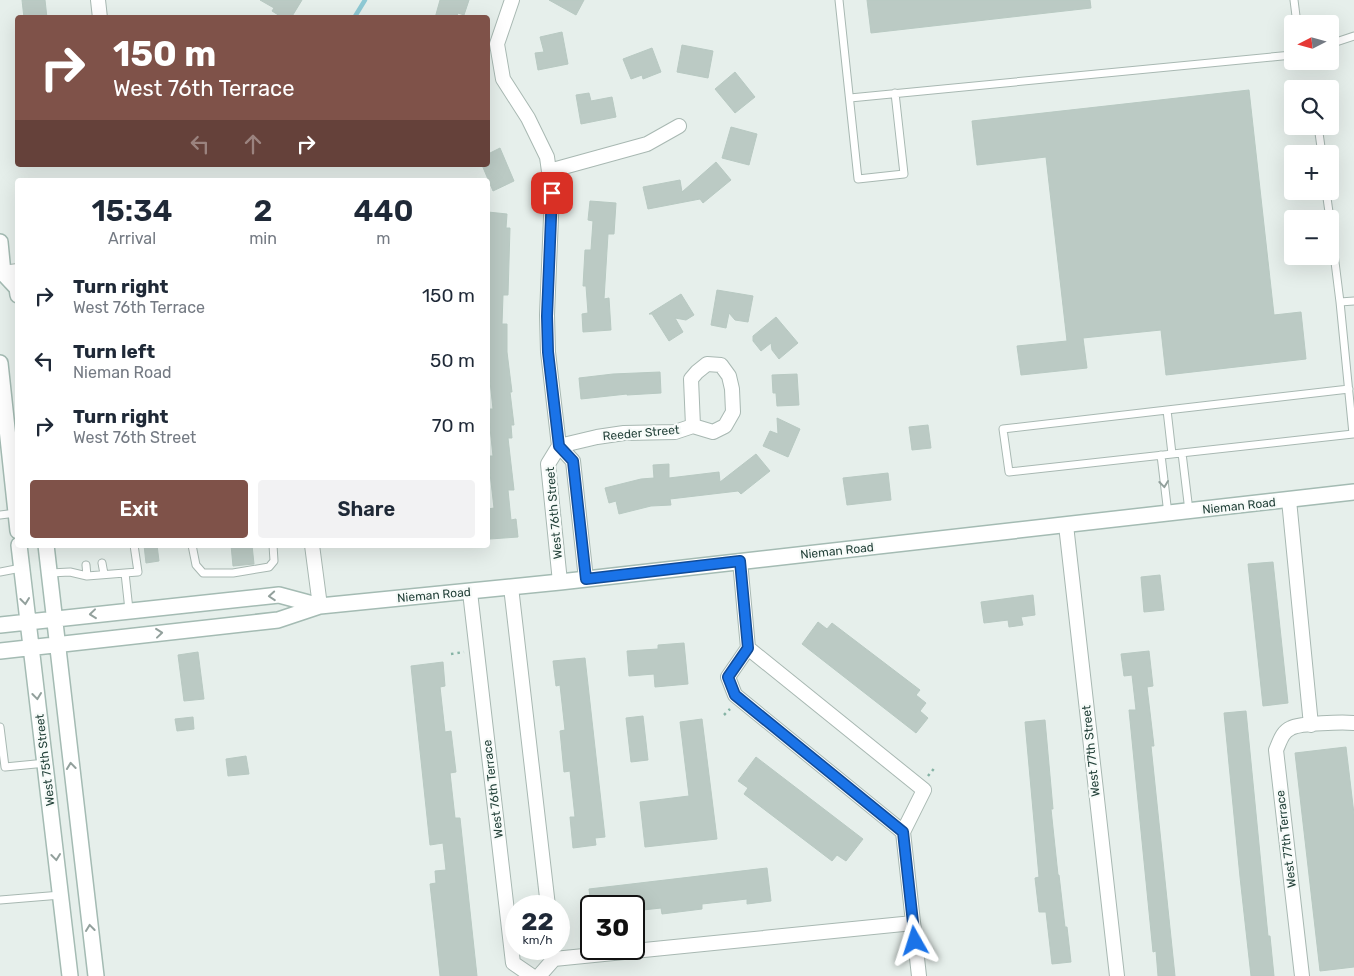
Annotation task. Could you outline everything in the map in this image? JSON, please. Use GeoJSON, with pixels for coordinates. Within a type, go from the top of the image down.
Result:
{"type":"FeatureCollection","features":[{"type":"Feature","properties":{"kind":"street"},"geometry":{"type":"LineString","coordinates":[[98,0],[100,15]]}},
{"type":"Feature","properties":{"kind":"street"},"geometry":{"type":"LineString","coordinates":[[512,0],[497,44],[503,79],[528,118],[546,156],[552,193],[547,316],[548,352],[559,446]]}},
{"type":"Feature","properties":{"kind":"street"},"geometry":{"type":"LineString","coordinates":[[549,171],[646,144],[679,126]]}},
{"type":"Feature","properties":{"kind":"street"},"geometry":{"type":"LineString","coordinates":[[0,242],[7,273],[15,285]]}},
{"type":"Feature","properties":{"kind":"street"},"geometry":{"type":"LineString","coordinates":[[0,363],[2,409],[15,506]]}},
{"type":"Feature","properties":{"kind":"street","name":"Reeder Street"},"geometry":{"type":"LineString","coordinates":[[559,446],[597,437],[624,433],[675,432],[693,426],[713,432],[725,426],[734,412],[729,376],[722,365],[707,364],[691,379],[693,426]]}},
{"type":"Feature","properties":{"kind":"street","name":"West 76th Street"},"geometry":{"type":"LineString","coordinates":[[560,582],[548,464],[559,446],[573,461],[586,579]]}},
{"type":"Feature","properties":{"kind":"street","name":"Nieman Road"},"geometry":{"type":"LineString","coordinates":[[0,651],[278,620],[320,606],[510,588],[1354,492]]}},
{"type":"Feature","properties":{"kind":"street"},"geometry":{"type":"LineString","coordinates":[[1289,500],[1311,725]]}},
{"type":"Feature","properties":{"kind":"street","name":"West 77th Street"},"geometry":{"type":"LineString","coordinates":[[1066,525],[1117,976]]}},
{"type":"Feature","properties":{"kind":"street","name":"West 75th Street"},"geometry":{"type":"LineString","coordinates":[[19,548],[70,976]]}},
{"type":"Feature","properties":{"kind":"street","name":"West 75th Street"},"geometry":{"type":"LineString","coordinates":[[46,548],[96,976]]}},
{"type":"Feature","properties":{"kind":"street"},"geometry":{"type":"LineString","coordinates":[[312,548],[320,606]]}},
{"type":"Feature","properties":{"kind":"street"},"geometry":{"type":"LineString","coordinates":[[740,561],[748,648],[728,677],[735,695],[903,832]]}},
{"type":"Feature","properties":{"kind":"street"},"geometry":{"type":"LineString","coordinates":[[510,588],[547,895]]}},
{"type":"Feature","properties":{"kind":"street","name":"West 76th Terrace"},"geometry":{"type":"LineString","coordinates":[[470,592],[513,963],[532,976]]}},
{"type":"Feature","properties":{"kind":"street","name":"Nieman Road"},"geometry":{"type":"LineString","coordinates":[[0,625],[279,595],[320,606]]}},
{"type":"Feature","properties":{"kind":"street"},"geometry":{"type":"LineString","coordinates":[[748,648],[924,790],[903,832],[919,976]]}},
{"type":"Feature","properties":{"kind":"street","name":"West 77th Terrace"},"geometry":{"type":"LineString","coordinates":[[1302,976],[1276,750],[1282,736],[1292,727],[1344,722],[1354,723]]}},
{"type":"Feature","properties":{"kind":"street"},"geometry":{"type":"LineString","coordinates":[[570,953],[913,923]]}},
{"type":"Feature","properties":{"kind":"street"},"geometry":{"type":"LineString","coordinates":[[539,976],[549,960]]}},
{"type":"Feature","properties":{"kind":"lane"},"geometry":{"type":"LineString","coordinates":[[839,0],[858,179],[904,174],[895,93]]}},
{"type":"Feature","properties":{"kind":"lane"},"geometry":{"type":"LineString","coordinates":[[1294,0],[1296,15]]}},
{"type":"Feature","properties":{"kind":"lane"},"geometry":{"type":"LineString","coordinates":[[1339,41],[1354,36]]}},
{"type":"Feature","properties":{"kind":"lane"},"geometry":{"type":"LineString","coordinates":[[850,98],[1284,56]]}},
{"type":"Feature","properties":{"kind":"lane"},"geometry":{"type":"LineString","coordinates":[[1335,265],[1340,302],[1349,389],[1353,434],[1009,472],[1003,429],[1349,389]]}},
{"type":"Feature","properties":{"kind":"lane"},"geometry":{"type":"LineString","coordinates":[[1340,302],[1354,300]]}},
{"type":"Feature","properties":{"kind":"lane"},"geometry":{"type":"LineString","coordinates":[[1167,410],[1172,454]]}},
{"type":"Feature","properties":{"kind":"lane"},"geometry":{"type":"LineString","coordinates":[[1182,453],[1189,511]]}},
{"type":"Feature","properties":{"kind":"lane"},"geometry":{"type":"LineString","coordinates":[[1161,455],[1168,514]]}},
{"type":"Feature","properties":{"kind":"lane"},"geometry":{"type":"LineString","coordinates":[[0,515],[15,513]]}},
{"type":"Feature","properties":{"kind":"lane"},"geometry":{"type":"LineString","coordinates":[[50,573],[70,572],[87,576],[138,572],[134,548]]}},
{"type":"Feature","properties":{"kind":"lane"},"geometry":{"type":"LineString","coordinates":[[193,548],[196,565],[204,573],[233,573],[270,567],[274,561],[273,548]]}},
{"type":"Feature","properties":{"kind":"lane"},"geometry":{"type":"LineString","coordinates":[[102,563],[104,574]]}},
{"type":"Feature","properties":{"kind":"lane"},"geometry":{"type":"LineString","coordinates":[[86,565],[87,576]]}},
{"type":"Feature","properties":{"kind":"lane"},"geometry":{"type":"LineString","coordinates":[[0,572],[21,568]]}},
{"type":"Feature","properties":{"kind":"lane"},"geometry":{"type":"LineString","coordinates":[[125,573],[129,610]]}},
{"type":"Feature","properties":{"kind":"lane"},"geometry":{"type":"LineString","coordinates":[[0,727],[2,770],[46,763]]}},
{"type":"Feature","properties":{"kind":"lane"},"geometry":{"type":"LineString","coordinates":[[0,900],[61,895]]}},
{"type":"Feature","properties":{"kind":"building"},"geometry":{"type":"Polygon","coordinates":[[[22,0],[45,0],[47,15],[24,15],[22,0]]]}},
{"type":"Feature","properties":{"kind":"building"},"geometry":{"type":"Polygon","coordinates":[[[260,0],[302,0],[293,15],[278,15],[272,11],[274,8],[260,0]]]}},
{"type":"Feature","properties":{"kind":"building"},"geometry":{"type":"Polygon","coordinates":[[[440,0],[469,0],[464,15],[458,13],[457,15],[436,15],[440,0]]]}},
{"type":"Feature","properties":{"kind":"building"},"geometry":{"type":"Polygon","coordinates":[[[549,0],[584,0],[576,15],[549,0]]]}},
{"type":"Feature","properties":{"kind":"building"},"geometry":{"type":"Polygon","coordinates":[[[867,0],[1090,0],[1091,8],[871,33],[867,0]]]}},
{"type":"Feature","properties":{"kind":"building"},"geometry":{"type":"Polygon","coordinates":[[[562,32],[568,64],[538,70],[535,53],[544,52],[540,37],[562,32]]]}},
{"type":"Feature","properties":{"kind":"building"},"geometry":{"type":"Polygon","coordinates":[[[682,45],[713,51],[708,78],[677,72],[682,45]]]}},
{"type":"Feature","properties":{"kind":"building"},"geometry":{"type":"Polygon","coordinates":[[[652,48],[661,72],[643,79],[642,75],[631,79],[623,59],[652,48]]]}},
{"type":"Feature","properties":{"kind":"building"},"geometry":{"type":"Polygon","coordinates":[[[735,72],[755,97],[735,113],[715,89],[735,72]]]}},
{"type":"Feature","properties":{"kind":"building"},"geometry":{"type":"Polygon","coordinates":[[[1249,90],[1274,315],[1301,312],[1306,359],[1166,375],[1161,330],[1083,338],[1087,368],[1021,375],[1017,346],[1067,341],[1046,157],[977,165],[972,121],[1249,90]]]}},
{"type":"Feature","properties":{"kind":"building"},"geometry":{"type":"Polygon","coordinates":[[[589,93],[591,101],[612,97],[616,117],[581,124],[576,95],[589,93]]]}},
{"type":"Feature","properties":{"kind":"building"},"geometry":{"type":"Polygon","coordinates":[[[731,127],[757,134],[749,165],[722,158],[731,127]]]}},
{"type":"Feature","properties":{"kind":"building"},"geometry":{"type":"Polygon","coordinates":[[[500,148],[514,181],[493,191],[490,178],[488,178],[483,167],[490,167],[490,153],[500,148]]]}},
{"type":"Feature","properties":{"kind":"building"},"geometry":{"type":"Polygon","coordinates":[[[716,162],[731,180],[703,203],[700,199],[648,209],[643,187],[680,180],[682,192],[716,162]]]}},
{"type":"Feature","properties":{"kind":"building"},"geometry":{"type":"Polygon","coordinates":[[[590,201],[616,203],[614,234],[608,234],[604,299],[609,298],[611,330],[583,332],[582,314],[588,313],[586,286],[583,286],[585,250],[591,250],[593,221],[588,220],[590,201]]]}},
{"type":"Feature","properties":{"kind":"building"},"geometry":{"type":"Polygon","coordinates":[[[490,212],[507,214],[506,228],[510,228],[508,295],[503,295],[502,324],[507,324],[507,352],[514,425],[511,425],[512,438],[508,438],[514,490],[508,490],[511,520],[516,519],[518,537],[490,539],[490,509],[494,508],[490,473],[490,456],[493,456],[490,409],[493,409],[490,381],[490,212]]]}},
{"type":"Feature","properties":{"kind":"building"},"geometry":{"type":"Polygon","coordinates":[[[717,290],[753,296],[748,322],[735,320],[729,313],[726,328],[711,325],[717,290]]]}},
{"type":"Feature","properties":{"kind":"building"},"geometry":{"type":"Polygon","coordinates":[[[681,294],[694,315],[686,320],[675,318],[683,332],[669,341],[652,314],[649,314],[681,294]]]}},
{"type":"Feature","properties":{"kind":"building"},"geometry":{"type":"Polygon","coordinates":[[[776,317],[798,343],[779,359],[772,350],[771,343],[761,351],[753,341],[753,336],[776,317]]]}},
{"type":"Feature","properties":{"kind":"building"},"geometry":{"type":"Polygon","coordinates":[[[660,372],[661,393],[627,394],[581,399],[579,378],[660,372]]]}},
{"type":"Feature","properties":{"kind":"building"},"geometry":{"type":"Polygon","coordinates":[[[797,374],[799,405],[777,406],[776,393],[773,393],[772,375],[797,374]]]}},
{"type":"Feature","properties":{"kind":"building"},"geometry":{"type":"Polygon","coordinates":[[[777,418],[800,429],[788,457],[763,446],[770,431],[778,434],[777,418]]]}},
{"type":"Feature","properties":{"kind":"building"},"geometry":{"type":"Polygon","coordinates":[[[928,425],[931,448],[912,450],[909,427],[928,425]]]}},
{"type":"Feature","properties":{"kind":"building"},"geometry":{"type":"Polygon","coordinates":[[[756,454],[770,471],[741,494],[738,491],[670,499],[671,505],[651,506],[619,514],[616,501],[609,503],[605,488],[641,479],[654,478],[653,465],[669,464],[669,478],[719,472],[720,482],[756,454]]]}},
{"type":"Feature","properties":{"kind":"building"},"geometry":{"type":"Polygon","coordinates":[[[888,473],[891,500],[847,505],[843,478],[888,473]]]}},
{"type":"Feature","properties":{"kind":"building"},"geometry":{"type":"Polygon","coordinates":[[[144,548],[157,548],[159,561],[146,563],[144,548]]]}},
{"type":"Feature","properties":{"kind":"building"},"geometry":{"type":"Polygon","coordinates":[[[231,548],[252,548],[254,564],[233,566],[231,548]]]}},
{"type":"Feature","properties":{"kind":"building"},"geometry":{"type":"Polygon","coordinates":[[[1273,562],[1288,703],[1263,706],[1248,564],[1273,562]]]}},
{"type":"Feature","properties":{"kind":"building"},"geometry":{"type":"Polygon","coordinates":[[[1160,575],[1164,610],[1144,612],[1141,577],[1160,575]]]}},
{"type":"Feature","properties":{"kind":"building"},"geometry":{"type":"Polygon","coordinates":[[[1033,595],[1035,615],[1021,617],[1023,625],[1009,627],[1008,620],[984,623],[981,602],[1033,595]]]}},
{"type":"Feature","properties":{"kind":"building"},"geometry":{"type":"Polygon","coordinates":[[[818,622],[827,629],[832,623],[920,690],[916,695],[926,703],[920,711],[928,718],[916,733],[802,644],[818,622]]]}},
{"type":"Feature","properties":{"kind":"building"},"geometry":{"type":"Polygon","coordinates":[[[684,643],[688,684],[655,687],[654,674],[629,676],[627,651],[658,649],[658,645],[684,643]]]}},
{"type":"Feature","properties":{"kind":"building"},"geometry":{"type":"Polygon","coordinates":[[[1149,651],[1153,686],[1147,687],[1154,746],[1151,746],[1175,976],[1158,976],[1156,951],[1153,952],[1129,710],[1136,710],[1132,675],[1124,676],[1121,654],[1149,651]]]}},
{"type":"Feature","properties":{"kind":"building"},"geometry":{"type":"Polygon","coordinates":[[[198,652],[204,699],[184,701],[178,655],[198,652]]]}},
{"type":"Feature","properties":{"kind":"building"},"geometry":{"type":"Polygon","coordinates":[[[585,658],[605,837],[595,838],[596,845],[573,848],[570,817],[575,817],[570,771],[564,772],[560,731],[565,730],[560,685],[556,686],[553,661],[585,658]]]}},
{"type":"Feature","properties":{"kind":"building"},"geometry":{"type":"Polygon","coordinates":[[[443,662],[445,686],[440,687],[445,732],[451,731],[456,772],[450,773],[455,818],[460,818],[477,976],[440,976],[430,884],[436,883],[435,871],[446,870],[443,843],[430,845],[411,666],[443,662]]]}},
{"type":"Feature","properties":{"kind":"building"},"geometry":{"type":"Polygon","coordinates":[[[1246,711],[1268,936],[1270,936],[1274,976],[1251,976],[1240,877],[1224,713],[1246,711]]]}},
{"type":"Feature","properties":{"kind":"building"},"geometry":{"type":"Polygon","coordinates":[[[643,716],[648,760],[631,762],[626,718],[643,716]]]}},
{"type":"Feature","properties":{"kind":"building"},"geometry":{"type":"Polygon","coordinates":[[[193,717],[194,729],[177,731],[175,719],[193,717]]]}},
{"type":"Feature","properties":{"kind":"building"},"geometry":{"type":"Polygon","coordinates":[[[702,719],[717,839],[645,847],[640,802],[689,796],[680,722],[702,719]]]}},
{"type":"Feature","properties":{"kind":"building"},"geometry":{"type":"Polygon","coordinates":[[[1045,720],[1058,875],[1071,962],[1052,964],[1046,912],[1039,912],[1035,878],[1039,877],[1025,722],[1045,720]]]}},
{"type":"Feature","properties":{"kind":"building"},"geometry":{"type":"Polygon","coordinates":[[[1346,747],[1354,814],[1354,967],[1320,971],[1295,753],[1346,747]]]}},
{"type":"Feature","properties":{"kind":"building"},"geometry":{"type":"Polygon","coordinates":[[[246,756],[249,774],[228,776],[226,759],[246,756]]]}},
{"type":"Feature","properties":{"kind":"building"},"geometry":{"type":"Polygon","coordinates":[[[756,757],[863,839],[846,861],[837,855],[832,861],[744,794],[748,788],[738,781],[756,757]]]}},
{"type":"Feature","properties":{"kind":"building"},"geometry":{"type":"Polygon","coordinates":[[[767,868],[771,901],[747,904],[747,899],[702,904],[702,909],[662,914],[661,908],[645,910],[645,895],[590,895],[589,889],[767,868]]]}},
{"type":"Feature","properties":{"kind":"waterway"},"geometry":{"type":"LineString","coordinates":[[356,15],[365,0]]}},
{"type":"Feature","properties":{"kind":"route"},"geometry":{"type":"LineString","coordinates":[[552,193],[547,316],[548,352],[559,446],[573,461],[586,579],[740,561],[748,648],[728,677],[735,695],[903,832],[915,941]]}}]}
